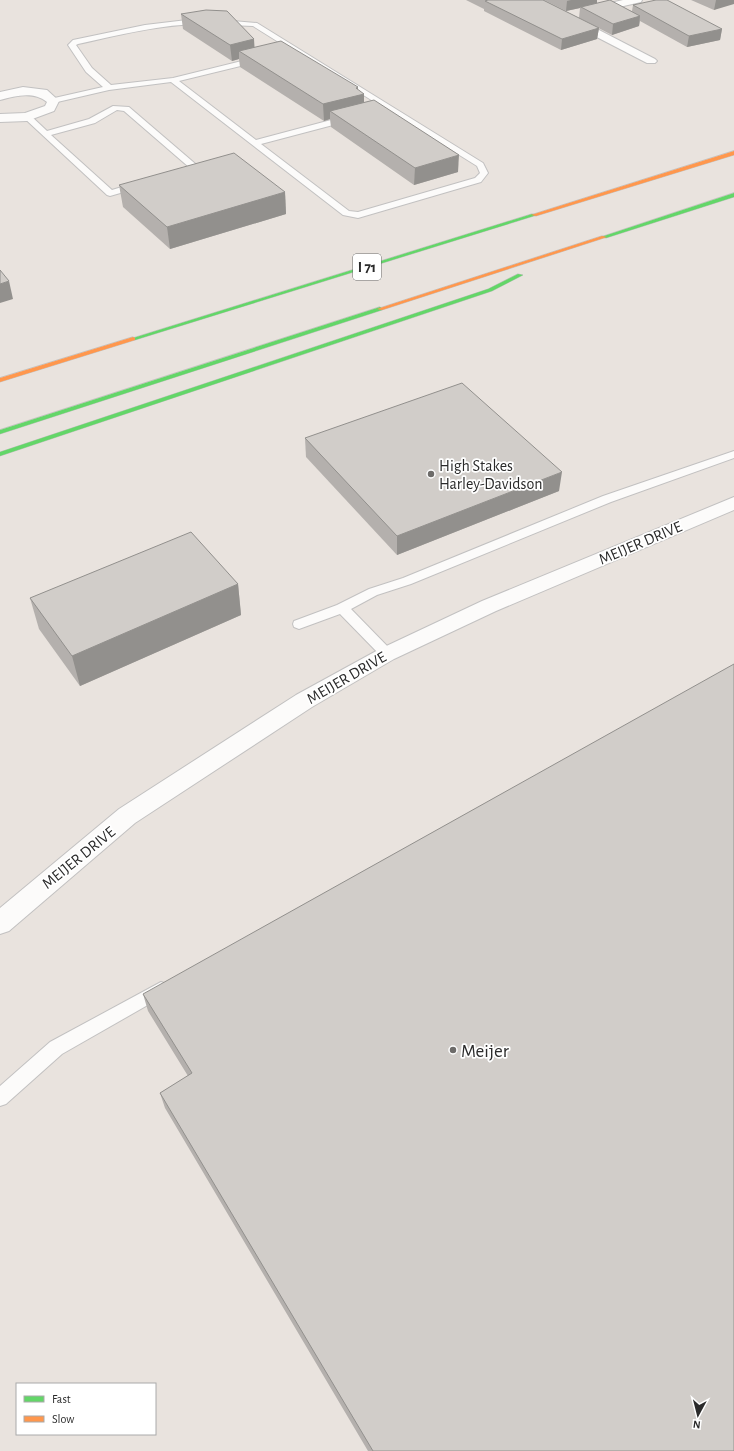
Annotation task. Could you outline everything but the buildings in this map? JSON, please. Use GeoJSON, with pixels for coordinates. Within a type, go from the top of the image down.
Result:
{"type":"FeatureCollection","features":[{"type":"Feature","properties":{"kind":"highway","name":"I 71"},"geometry":{"type":"LineString","coordinates":[[0,380],[734,153]]}},
{"type":"Feature","properties":{"kind":"highway"},"geometry":{"type":"LineString","coordinates":[[0,432],[734,195]]}},
{"type":"Feature","properties":{"kind":"highway"},"geometry":{"type":"LineString","coordinates":[[0,454],[490,290],[578,245]]}},
{"type":"Feature","properties":{"kind":"street"},"geometry":{"type":"LineString","coordinates":[[533,0],[650,61]]}},
{"type":"Feature","properties":{"kind":"street"},"geometry":{"type":"LineString","coordinates":[[565,16],[637,0]]}},
{"type":"Feature","properties":{"kind":"street"},"geometry":{"type":"LineString","coordinates":[[0,96],[23,91],[43,93],[53,101],[50,108],[27,117],[0,118]]}},
{"type":"Feature","properties":{"kind":"street","name":"MEIJER DRIVE"},"geometry":{"type":"LineString","coordinates":[[0,923],[128,816],[304,700],[387,654],[489,606],[734,503]]}},
{"type":"Feature","properties":{"kind":"lane"},"geometry":{"type":"LineString","coordinates":[[109,88],[89,70],[72,46],[76,42],[130,30],[187,22],[228,22],[255,24],[480,165],[484,173],[478,180],[358,215],[346,213],[173,80]]}},
{"type":"Feature","properties":{"kind":"lane"},"geometry":{"type":"LineString","coordinates":[[282,52],[295,48]]}},
{"type":"Feature","properties":{"kind":"lane"},"geometry":{"type":"LineString","coordinates":[[53,101],[109,88],[173,80],[268,56]]}},
{"type":"Feature","properties":{"kind":"lane"},"geometry":{"type":"LineString","coordinates":[[46,134],[92,121],[116,108],[126,109],[196,169],[174,175]]}},
{"type":"Feature","properties":{"kind":"lane"},"geometry":{"type":"LineString","coordinates":[[374,111],[388,108]]}},
{"type":"Feature","properties":{"kind":"lane"},"geometry":{"type":"LineString","coordinates":[[255,143],[360,115]]}},
{"type":"Feature","properties":{"kind":"lane"},"geometry":{"type":"LineString","coordinates":[[27,117],[110,193],[146,183]]}},
{"type":"Feature","properties":{"kind":"lane"},"geometry":{"type":"LineString","coordinates":[[299,624],[342,608],[373,592],[407,581],[607,499],[734,454]]}},
{"type":"Feature","properties":{"kind":"lane"},"geometry":{"type":"LineString","coordinates":[[342,608],[387,654]]}},
{"type":"Feature","properties":{"kind":"lane"},"geometry":{"type":"LineString","coordinates":[[0,1098],[56,1048],[174,982]]}},
{"type":"Feature","properties":{"kind":"traffic: fast"},"geometry":{"type":"LineString","coordinates":[[604,237],[734,195]]}},
{"type":"Feature","properties":{"kind":"traffic: fast"},"geometry":{"type":"LineString","coordinates":[[133,339],[534,215]]}},
{"type":"Feature","properties":{"kind":"traffic: fast"},"geometry":{"type":"LineString","coordinates":[[0,454],[490,290],[520,275]]}},
{"type":"Feature","properties":{"kind":"traffic: fast"},"geometry":{"type":"LineString","coordinates":[[0,432],[380,309]]}},
{"type":"Feature","properties":{"kind":"traffic: slow"},"geometry":{"type":"LineString","coordinates":[[534,215],[734,153]]}},
{"type":"Feature","properties":{"kind":"traffic: slow"},"geometry":{"type":"LineString","coordinates":[[380,309],[604,237]]}},
{"type":"Feature","properties":{"kind":"traffic: slow"},"geometry":{"type":"LineString","coordinates":[[0,380],[133,339]]}},
{"type":"Feature","properties":{"kind":"place","name":"High Stakes Harley-Davidson"},"geometry":{"type":"Point","coordinates":[431,474]}},
{"type":"Feature","properties":{"kind":"place","name":"Meijer"},"geometry":{"type":"Point","coordinates":[453,1050]}}]}
